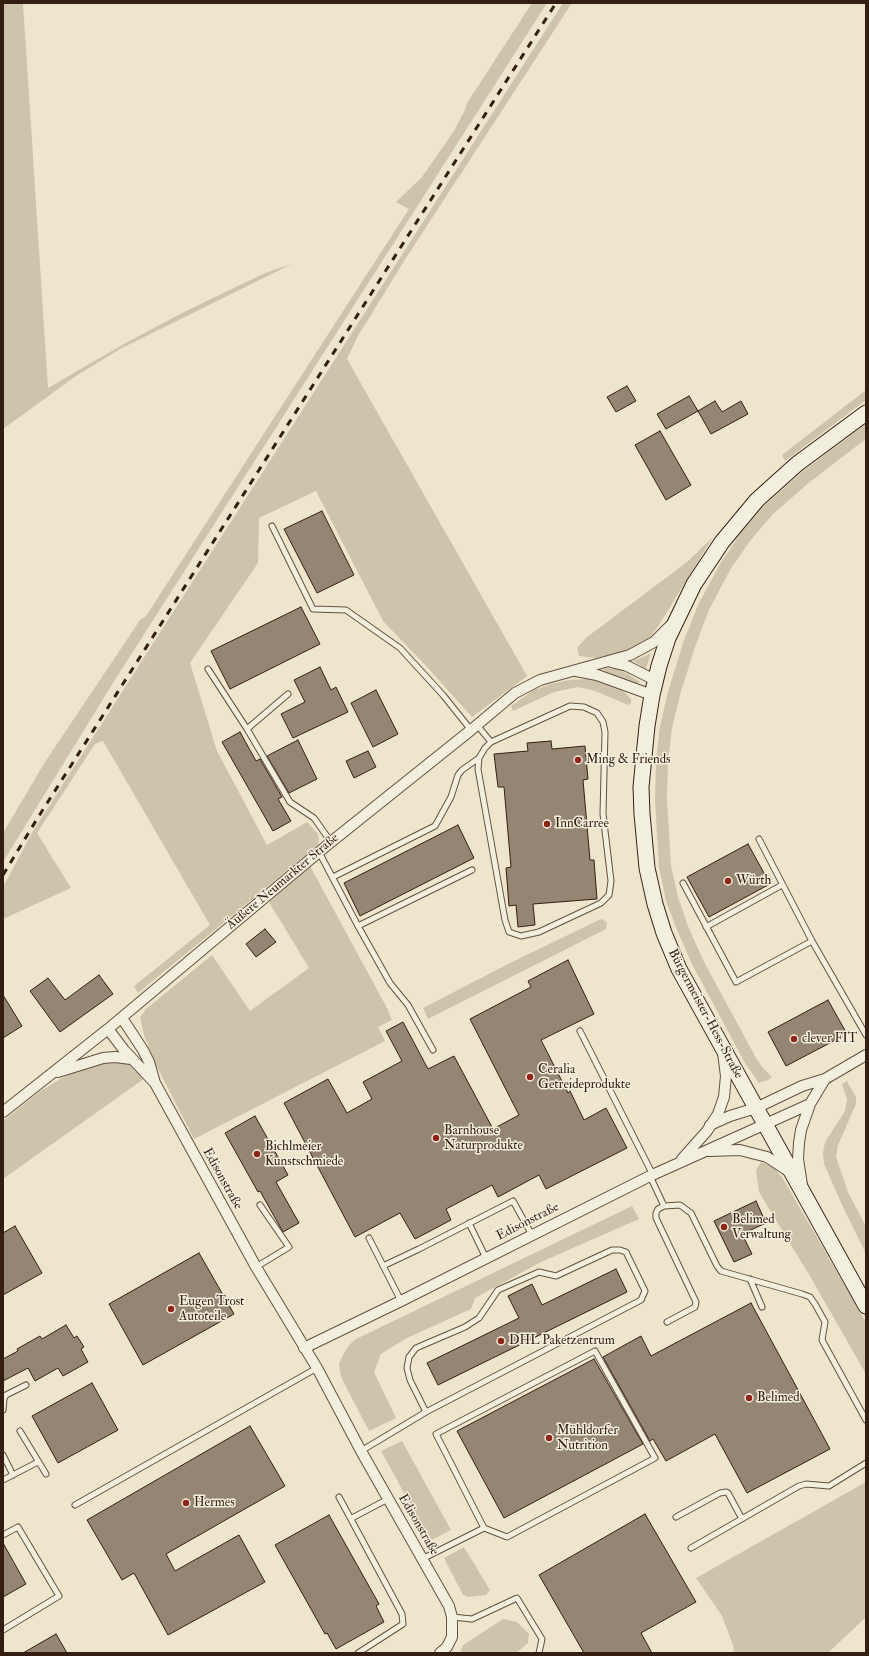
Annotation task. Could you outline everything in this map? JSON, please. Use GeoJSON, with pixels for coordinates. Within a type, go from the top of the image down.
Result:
{"type":"FeatureCollection","features":[{"type":"Feature","properties":{"kind":"main road","name":"Äußere Neumarkter Straße"},"geometry":{"type":"LineString","coordinates":[[652,695],[668,638],[678,616],[694,584],[736,523],[757,500],[797,464],[866,412]]}},
{"type":"Feature","properties":{"kind":"main road","name":"Bürgermeister-Hess-Straße"},"geometry":{"type":"LineString","coordinates":[[652,695],[643,760],[641,787],[642,819],[647,868],[654,904],[679,969],[866,1306]]}},
{"type":"Feature","properties":{"kind":"street","name":"Äußere Neumarkter Straße"},"geometry":{"type":"LineString","coordinates":[[3,1112],[122,1018],[331,842],[474,728],[515,693],[527,685],[553,675],[574,671],[630,655],[647,646],[660,636],[678,616]]}},
{"type":"Feature","properties":{"kind":"street","name":"Äußere Neumarkter Straße"},"geometry":{"type":"LineString","coordinates":[[607,662],[627,666],[656,680]]}},
{"type":"Feature","properties":{"kind":"street","name":"Äußere Neumarkter Straße"},"geometry":{"type":"LineString","coordinates":[[574,671],[597,675],[652,695]]}},
{"type":"Feature","properties":{"kind":"street","name":"Edisonstraße"},"geometry":{"type":"LineString","coordinates":[[122,1018],[143,1050],[149,1062],[155,1083],[256,1267],[317,1368],[361,1451],[449,1606],[452,1617],[452,1637],[446,1651]]}},
{"type":"Feature","properties":{"kind":"street","name":"Edisonstraße"},"geometry":{"type":"LineString","coordinates":[[108,1029],[133,1061],[155,1083]]}},
{"type":"Feature","properties":{"kind":"street"},"geometry":{"type":"LineString","coordinates":[[680,1162],[718,1114],[724,1097],[726,1076],[722,1048]]}},
{"type":"Feature","properties":{"kind":"street"},"geometry":{"type":"LineString","coordinates":[[710,1126],[730,1116],[756,1108],[802,1086],[825,1079],[866,1055]]}},
{"type":"Feature","properties":{"kind":"street"},"geometry":{"type":"LineString","coordinates":[[51,1075],[103,1058],[115,1057],[133,1061]]}},
{"type":"Feature","properties":{"kind":"street"},"geometry":{"type":"LineString","coordinates":[[803,1193],[798,1159],[801,1130],[810,1104],[825,1079]]}},
{"type":"Feature","properties":{"kind":"street","name":"Edisonstraße"},"geometry":{"type":"LineString","coordinates":[[304,1348],[401,1301],[651,1175],[810,1104]]}},
{"type":"Feature","properties":{"kind":"street"},"geometry":{"type":"LineString","coordinates":[[703,1152],[740,1150],[767,1157],[792,1173]]}},
{"type":"Feature","properties":{"kind":"lane"},"geometry":{"type":"LineString","coordinates":[[272,526],[313,609],[346,610],[400,648],[474,728],[491,742]]}},
{"type":"Feature","properties":{"kind":"lane"},"geometry":{"type":"LineString","coordinates":[[208,669],[247,729],[290,802],[314,818],[331,842]]}},
{"type":"Feature","properties":{"kind":"lane"},"geometry":{"type":"LineString","coordinates":[[247,729],[288,694]]}},
{"type":"Feature","properties":{"kind":"lane"},"geometry":{"type":"LineString","coordinates":[[332,877],[435,826],[451,797],[458,775],[462,770],[479,758],[491,742],[570,706],[584,707],[591,710],[597,714],[603,722],[605,732],[603,814],[611,881],[610,895],[601,903],[539,932],[521,936],[509,932],[504,920],[478,769],[479,758]]}},
{"type":"Feature","properties":{"kind":"lane"},"geometry":{"type":"LineString","coordinates":[[759,839],[782,886],[812,941],[866,1035]]}},
{"type":"Feature","properties":{"kind":"lane"},"geometry":{"type":"LineString","coordinates":[[319,852],[390,983],[408,1005],[433,1050]]}},
{"type":"Feature","properties":{"kind":"lane"},"geometry":{"type":"LineString","coordinates":[[358,926],[472,870]]}},
{"type":"Feature","properties":{"kind":"lane"},"geometry":{"type":"LineString","coordinates":[[683,883],[736,982],[812,941]]}},
{"type":"Feature","properties":{"kind":"lane"},"geometry":{"type":"LineString","coordinates":[[706,927],[782,886]]}},
{"type":"Feature","properties":{"kind":"lane"},"geometry":{"type":"LineString","coordinates":[[580,1031],[651,1175],[664,1206]]}},
{"type":"Feature","properties":{"kind":"lane"},"geometry":{"type":"LineString","coordinates":[[383,1266],[513,1201],[532,1235]]}},
{"type":"Feature","properties":{"kind":"lane"},"geometry":{"type":"LineString","coordinates":[[256,1267],[289,1247],[260,1205]]}},
{"type":"Feature","properties":{"kind":"lane"},"geometry":{"type":"LineString","coordinates":[[667,1322],[695,1307],[696,1302],[656,1218],[658,1209],[664,1206],[680,1205],[691,1213],[717,1266],[721,1271],[810,1297],[816,1304],[825,1322],[822,1340],[866,1420]]}},
{"type":"Feature","properties":{"kind":"lane"},"geometry":{"type":"LineString","coordinates":[[469,1223],[486,1258]]}},
{"type":"Feature","properties":{"kind":"lane"},"geometry":{"type":"LineString","coordinates":[[369,1238],[401,1301]]}},
{"type":"Feature","properties":{"kind":"lane"},"geometry":{"type":"LineString","coordinates":[[361,1451],[426,1412],[641,1300],[646,1291],[626,1252],[612,1250],[556,1276],[539,1272],[498,1290],[479,1318],[465,1326],[416,1348],[409,1357],[407,1368],[410,1380],[426,1412]]}},
{"type":"Feature","properties":{"kind":"lane"},"geometry":{"type":"LineString","coordinates":[[750,1279],[762,1307]]}},
{"type":"Feature","properties":{"kind":"lane"},"geometry":{"type":"LineString","coordinates":[[422,1559],[484,1528],[507,1537],[655,1458],[595,1351],[436,1434],[484,1528]]}},
{"type":"Feature","properties":{"kind":"lane"},"geometry":{"type":"LineString","coordinates":[[75,1505],[317,1368]]}},
{"type":"Feature","properties":{"kind":"lane"},"geometry":{"type":"LineString","coordinates":[[3,1410],[6,1395],[26,1385]]}},
{"type":"Feature","properties":{"kind":"lane"},"geometry":{"type":"LineString","coordinates":[[20,1431],[46,1474]]}},
{"type":"Feature","properties":{"kind":"lane"},"geometry":{"type":"LineString","coordinates":[[3,1455],[13,1475]]}},
{"type":"Feature","properties":{"kind":"lane"},"geometry":{"type":"LineString","coordinates":[[3,1480],[38,1462]]}},
{"type":"Feature","properties":{"kind":"lane"},"geometry":{"type":"LineString","coordinates":[[692,1548],[799,1486],[806,1484],[829,1486],[866,1463]]}},
{"type":"Feature","properties":{"kind":"lane"},"geometry":{"type":"LineString","coordinates":[[676,1517],[720,1493],[726,1492],[728,1493],[742,1519]]}},
{"type":"Feature","properties":{"kind":"lane"},"geometry":{"type":"LineString","coordinates":[[339,1497],[352,1518],[402,1614],[403,1624],[358,1653]]}},
{"type":"Feature","properties":{"kind":"lane"},"geometry":{"type":"LineString","coordinates":[[352,1518],[388,1499]]}},
{"type":"Feature","properties":{"kind":"lane"},"geometry":{"type":"LineString","coordinates":[[3,1534],[18,1528],[60,1596],[3,1630]]}},
{"type":"Feature","properties":{"kind":"lane"},"geometry":{"type":"LineString","coordinates":[[452,1617],[472,1619],[517,1598],[542,1640],[539,1653]]}},
{"type":"Feature","properties":{"kind":"shaded area"},"geometry":{"type":"Polygon","coordinates":[[[3,3],[23,3],[48,388],[122,345],[184,312],[265,273],[292,264],[120,349],[76,376],[3,429],[3,3]]]}},
{"type":"Feature","properties":{"kind":"shaded area"},"geometry":{"type":"Polygon","coordinates":[[[532,3],[547,3],[113,683],[3,862],[3,833],[45,762],[140,620],[146,616],[409,209],[396,202],[422,177],[454,131],[467,103],[532,3]]]}},
{"type":"Feature","properties":{"kind":"shaded area"},"geometry":{"type":"Polygon","coordinates":[[[563,3],[572,3],[404,261],[358,336],[347,359],[527,676],[472,717],[383,621],[316,491],[259,518],[258,563],[190,663],[217,751],[267,845],[307,822],[318,834],[319,841],[317,846],[138,993],[134,986],[210,925],[103,741],[95,744],[37,833],[71,888],[3,919],[3,887],[33,831],[563,3]]]}},
{"type":"Feature","properties":{"kind":"shaded area"},"geometry":{"type":"Polygon","coordinates":[[[866,390],[866,400],[785,461],[782,455],[866,390]]]}},
{"type":"Feature","properties":{"kind":"shaded area"},"geometry":{"type":"Polygon","coordinates":[[[866,424],[866,439],[811,481],[773,514],[750,541],[730,570],[709,610],[695,647],[680,695],[672,728],[668,762],[667,800],[671,865],[678,897],[688,926],[703,960],[755,1056],[762,1067],[772,1077],[759,1083],[745,1063],[693,966],[666,901],[659,867],[655,801],[656,761],[660,726],[668,692],[683,643],[698,605],[720,564],[740,534],[764,506],[803,471],[866,424]]]}},
{"type":"Feature","properties":{"kind":"shaded area"},"geometry":{"type":"Polygon","coordinates":[[[713,537],[659,625],[647,641],[634,649],[616,654],[595,658],[579,656],[577,648],[587,637],[687,562],[713,537]]]}},
{"type":"Feature","properties":{"kind":"shaded area"},"geometry":{"type":"Polygon","coordinates":[[[651,653],[646,669],[633,661],[643,657],[651,653]]]}},
{"type":"Feature","properties":{"kind":"shaded area"},"geometry":{"type":"Polygon","coordinates":[[[603,668],[617,669],[640,682],[638,684],[621,679],[604,671],[603,668]]]}},
{"type":"Feature","properties":{"kind":"shaded area"},"geometry":{"type":"Polygon","coordinates":[[[588,679],[607,684],[623,691],[631,699],[631,703],[628,705],[595,691],[578,687],[554,692],[513,711],[511,706],[534,690],[551,684],[569,680],[588,679]]]}},
{"type":"Feature","properties":{"kind":"shaded area"},"geometry":{"type":"Polygon","coordinates":[[[310,866],[387,1008],[392,1020],[378,1027],[385,1041],[194,1139],[158,1069],[144,1035],[140,1017],[146,1009],[212,955],[250,1011],[309,968],[269,902],[310,866]]]}},
{"type":"Feature","properties":{"kind":"shaded area"},"geometry":{"type":"Polygon","coordinates":[[[601,919],[607,922],[606,929],[428,1019],[423,1008],[510,963],[601,919]]]}},
{"type":"Feature","properties":{"kind":"shaded area"},"geometry":{"type":"Polygon","coordinates":[[[120,1061],[134,1066],[145,1078],[3,1179],[3,1121],[39,1092],[62,1078],[85,1067],[107,1062],[120,1061]]]}},
{"type":"Feature","properties":{"kind":"shaded area"},"geometry":{"type":"Polygon","coordinates":[[[847,1081],[856,1097],[856,1104],[838,1145],[836,1157],[848,1192],[866,1227],[866,1254],[824,1164],[823,1153],[825,1142],[845,1111],[847,1100],[842,1084],[847,1081]]]}},
{"type":"Feature","properties":{"kind":"shaded area"},"geometry":{"type":"Polygon","coordinates":[[[761,1162],[773,1167],[782,1177],[866,1322],[866,1374],[811,1278],[759,1192],[756,1170],[761,1162]]]}},
{"type":"Feature","properties":{"kind":"shaded area"},"geometry":{"type":"Polygon","coordinates":[[[632,1206],[639,1219],[541,1262],[475,1298],[471,1309],[405,1339],[381,1354],[374,1372],[396,1418],[369,1431],[342,1379],[340,1372],[339,1364],[347,1348],[354,1340],[632,1206]]]}},
{"type":"Feature","properties":{"kind":"shaded area"},"geometry":{"type":"Polygon","coordinates":[[[402,1441],[451,1530],[432,1540],[424,1529],[381,1451],[402,1441]]]}},
{"type":"Feature","properties":{"kind":"shaded area"},"geometry":{"type":"Polygon","coordinates":[[[866,1482],[866,1617],[828,1653],[734,1653],[733,1645],[722,1616],[696,1578],[866,1482]]]}},
{"type":"Feature","properties":{"kind":"shaded area"},"geometry":{"type":"Polygon","coordinates":[[[464,1547],[490,1590],[486,1595],[469,1597],[463,1595],[444,1558],[464,1547]]]}},
{"type":"Feature","properties":{"kind":"shaded area"},"geometry":{"type":"Polygon","coordinates":[[[503,1619],[517,1622],[529,1634],[528,1643],[516,1653],[460,1653],[463,1645],[503,1619]]]}},
{"type":"Feature","properties":{"kind":"building"},"geometry":{"type":"Polygon","coordinates":[[[627,386],[636,401],[616,412],[607,397],[627,386]]]}},
{"type":"Feature","properties":{"kind":"building"},"geometry":{"type":"Polygon","coordinates":[[[689,396],[698,411],[666,429],[657,414],[689,396]]]}},
{"type":"Feature","properties":{"kind":"building"},"geometry":{"type":"Polygon","coordinates":[[[715,401],[722,412],[741,401],[748,414],[711,434],[698,411],[715,401]]]}},
{"type":"Feature","properties":{"kind":"building"},"geometry":{"type":"Polygon","coordinates":[[[660,431],[691,485],[666,500],[635,445],[660,431]]]}},
{"type":"Feature","properties":{"kind":"building"},"geometry":{"type":"Polygon","coordinates":[[[322,511],[354,575],[317,593],[284,529],[322,511]]]}},
{"type":"Feature","properties":{"kind":"building"},"geometry":{"type":"Polygon","coordinates":[[[301,607],[320,644],[230,689],[211,651],[301,607]]]}},
{"type":"Feature","properties":{"kind":"building"},"geometry":{"type":"Polygon","coordinates":[[[320,667],[331,690],[336,687],[348,712],[293,738],[281,714],[305,702],[294,680],[320,667]]]}},
{"type":"Feature","properties":{"kind":"building"},"geometry":{"type":"Polygon","coordinates":[[[376,690],[398,734],[373,747],[351,703],[376,690]]]}},
{"type":"Feature","properties":{"kind":"building"},"geometry":{"type":"Polygon","coordinates":[[[240,732],[256,761],[260,759],[282,797],[278,799],[291,821],[273,831],[222,742],[240,732]]]}},
{"type":"Feature","properties":{"kind":"building"},"geometry":{"type":"Polygon","coordinates":[[[298,740],[317,779],[289,793],[267,756],[298,740]]]}},
{"type":"Feature","properties":{"kind":"building","name":"InnCarree"},"geometry":{"type":"Polygon","coordinates":[[[551,741],[552,749],[585,746],[588,779],[583,780],[590,860],[594,860],[597,899],[533,904],[535,925],[518,927],[516,905],[509,906],[506,868],[511,867],[504,787],[498,787],[494,754],[528,751],[527,743],[551,741]]]}},
{"type":"Feature","properties":{"kind":"building"},"geometry":{"type":"Polygon","coordinates":[[[368,751],[376,767],[354,778],[346,761],[368,751]]]}},
{"type":"Feature","properties":{"kind":"building"},"geometry":{"type":"Polygon","coordinates":[[[458,825],[474,858],[360,916],[344,883],[458,825]]]}},
{"type":"Feature","properties":{"kind":"building"},"geometry":{"type":"Polygon","coordinates":[[[748,844],[770,884],[709,917],[687,877],[748,844]]]}},
{"type":"Feature","properties":{"kind":"building"},"geometry":{"type":"Polygon","coordinates":[[[265,929],[276,942],[256,957],[246,944],[265,929]]]}},
{"type":"Feature","properties":{"kind":"building"},"geometry":{"type":"Polygon","coordinates":[[[568,960],[594,1014],[541,1040],[568,1093],[570,1091],[584,1120],[606,1108],[627,1148],[546,1189],[539,1175],[498,1197],[492,1185],[446,1209],[451,1220],[415,1239],[400,1213],[355,1237],[284,1103],[328,1079],[347,1113],[372,1099],[363,1082],[402,1061],[386,1031],[403,1022],[428,1069],[454,1056],[493,1129],[519,1115],[470,1019],[531,987],[528,981],[568,960]]]}},
{"type":"Feature","properties":{"kind":"building"},"geometry":{"type":"Polygon","coordinates":[[[99,975],[113,994],[60,1032],[30,991],[48,978],[65,1000],[99,975]]]}},
{"type":"Feature","properties":{"kind":"building"},"geometry":{"type":"Polygon","coordinates":[[[3,995],[22,1026],[3,1038],[3,995]]]}},
{"type":"Feature","properties":{"kind":"building"},"geometry":{"type":"Polygon","coordinates":[[[828,1000],[847,1034],[786,1066],[768,1032],[828,1000]]]}},
{"type":"Feature","properties":{"kind":"building","name":"Bichlmeier Kunstschmiede"},"geometry":{"type":"Polygon","coordinates":[[[255,1116],[288,1175],[276,1182],[299,1223],[283,1232],[260,1191],[258,1192],[225,1133],[255,1116]]]}},
{"type":"Feature","properties":{"kind":"building"},"geometry":{"type":"Polygon","coordinates":[[[756,1201],[766,1223],[742,1234],[752,1254],[734,1262],[714,1221],[756,1201]]]}},
{"type":"Feature","properties":{"kind":"building"},"geometry":{"type":"Polygon","coordinates":[[[15,1226],[42,1273],[3,1295],[3,1233],[15,1226]]]}},
{"type":"Feature","properties":{"kind":"building","name":"Eugen Trost Autoteile"},"geometry":{"type":"Polygon","coordinates":[[[199,1253],[234,1314],[143,1365],[109,1304],[199,1253]]]}},
{"type":"Feature","properties":{"kind":"building","name":"DHL Paketzentrum"},"geometry":{"type":"Polygon","coordinates":[[[616,1269],[627,1292],[438,1385],[427,1363],[519,1318],[508,1296],[532,1284],[542,1305],[616,1269]]]}},
{"type":"Feature","properties":{"kind":"building","name":"Belimed"},"geometry":{"type":"Polygon","coordinates":[[[751,1303],[830,1449],[747,1493],[715,1434],[666,1461],[653,1439],[650,1441],[603,1357],[641,1336],[651,1356],[751,1303]]]}},
{"type":"Feature","properties":{"kind":"building"},"geometry":{"type":"Polygon","coordinates":[[[66,1325],[74,1338],[77,1336],[84,1347],[81,1349],[88,1362],[63,1376],[58,1368],[35,1381],[28,1368],[3,1381],[3,1359],[40,1336],[42,1339],[66,1325]]]}},
{"type":"Feature","properties":{"kind":"building","name":"Mühldorfer Nutrition"},"geometry":{"type":"Polygon","coordinates":[[[594,1359],[643,1444],[504,1518],[457,1431],[594,1359]]]}},
{"type":"Feature","properties":{"kind":"building"},"geometry":{"type":"Polygon","coordinates":[[[92,1383],[118,1430],[58,1463],[32,1416],[92,1383]]]}},
{"type":"Feature","properties":{"kind":"building","name":"Hermes"},"geometry":{"type":"Polygon","coordinates":[[[250,1426],[285,1486],[166,1554],[175,1571],[239,1535],[265,1582],[168,1635],[134,1573],[122,1580],[87,1520],[250,1426]]]}},
{"type":"Feature","properties":{"kind":"building"},"geometry":{"type":"Polygon","coordinates":[[[645,1514],[696,1602],[641,1633],[652,1653],[584,1653],[539,1575],[645,1514]]]}},
{"type":"Feature","properties":{"kind":"building"},"geometry":{"type":"Polygon","coordinates":[[[329,1515],[379,1604],[376,1606],[384,1622],[336,1649],[327,1633],[325,1634],[275,1545],[329,1515]]]}},
{"type":"Feature","properties":{"kind":"building"},"geometry":{"type":"Polygon","coordinates":[[[3,1543],[26,1584],[3,1597],[3,1543]]]}},
{"type":"Feature","properties":{"kind":"building"},"geometry":{"type":"Polygon","coordinates":[[[56,1634],[67,1653],[23,1653],[56,1634]]]}},
{"type":"Feature","properties":{"kind":"railway"},"geometry":{"type":"LineString","coordinates":[[3,875],[37,819],[556,3]]}},
{"type":"Feature","properties":{"kind":"place","name":"Ming & Friends"},"geometry":{"type":"Point","coordinates":[578,760]}},
{"type":"Feature","properties":{"kind":"place","name":"InnCarree"},"geometry":{"type":"Point","coordinates":[547,824]}},
{"type":"Feature","properties":{"kind":"place","name":"Würth"},"geometry":{"type":"Point","coordinates":[728,881]}},
{"type":"Feature","properties":{"kind":"place","name":"clever FIT"},"geometry":{"type":"Point","coordinates":[794,1039]}},
{"type":"Feature","properties":{"kind":"place","name":"Ceralia Getreideprodukte"},"geometry":{"type":"Point","coordinates":[530,1077]}},
{"type":"Feature","properties":{"kind":"place","name":"Barnhouse Naturprodukte"},"geometry":{"type":"Point","coordinates":[436,1138]}},
{"type":"Feature","properties":{"kind":"place","name":"Bichlmeier Kunstschmiede"},"geometry":{"type":"Point","coordinates":[257,1154]}},
{"type":"Feature","properties":{"kind":"place","name":"Belimed Verwaltung"},"geometry":{"type":"Point","coordinates":[724,1227]}},
{"type":"Feature","properties":{"kind":"place","name":"Eugen Trost Autoteile"},"geometry":{"type":"Point","coordinates":[171,1309]}},
{"type":"Feature","properties":{"kind":"place","name":"DHL Paketzentrum"},"geometry":{"type":"Point","coordinates":[501,1341]}},
{"type":"Feature","properties":{"kind":"place","name":"Belimed"},"geometry":{"type":"Point","coordinates":[749,1398]}},
{"type":"Feature","properties":{"kind":"place","name":"Mühldorfer Nutrition"},"geometry":{"type":"Point","coordinates":[549,1438]}},
{"type":"Feature","properties":{"kind":"place","name":"Hermes"},"geometry":{"type":"Point","coordinates":[186,1503]}}]}
